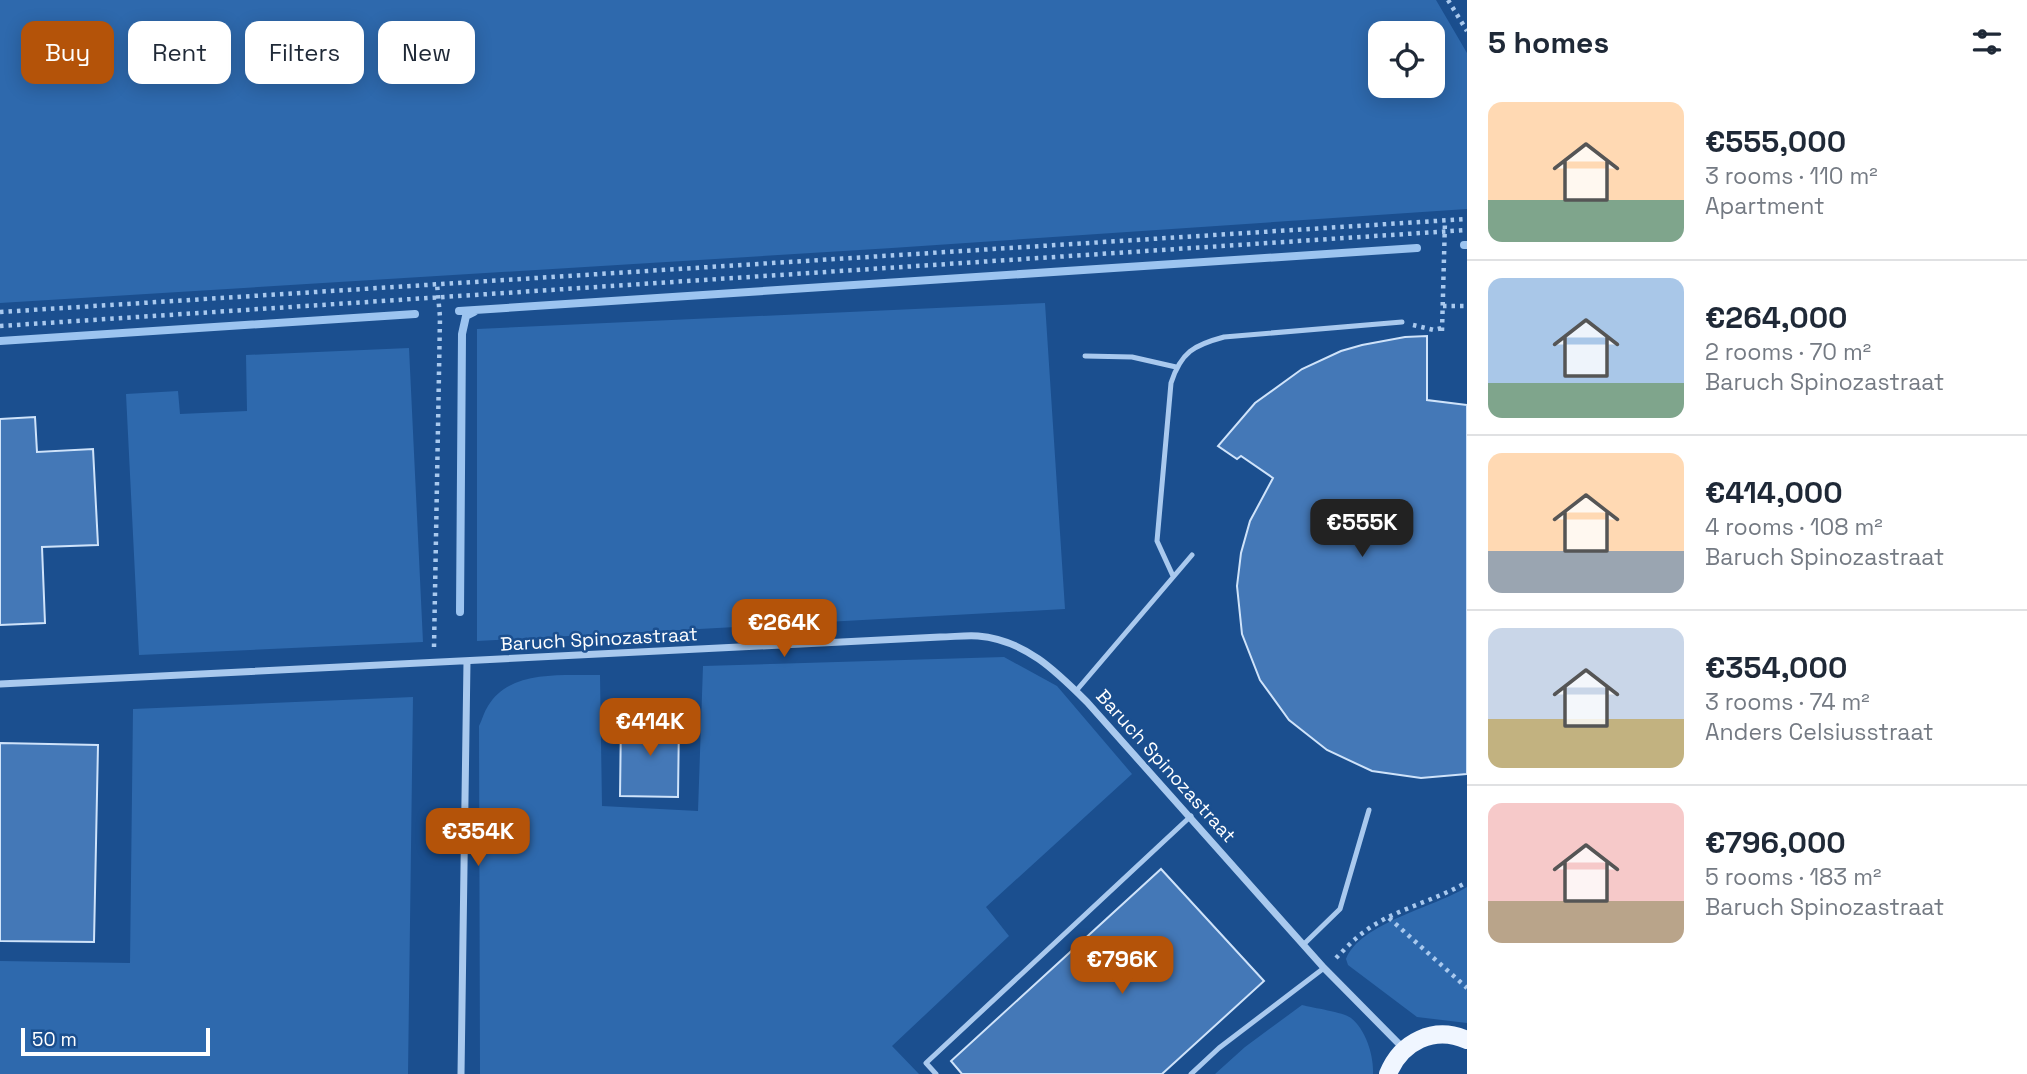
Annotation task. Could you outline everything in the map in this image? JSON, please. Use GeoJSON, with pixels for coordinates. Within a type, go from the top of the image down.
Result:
{"type":"FeatureCollection","features":[{"type":"Feature","properties":{"kind":"main road"},"geometry":{"type":"LineString","coordinates":[[1388,1074],[1394,1060],[1416,1040],[1444,1033],[1467,1040]]}},
{"type":"Feature","properties":{"kind":"street","name":"Baruch Spinozastraat"},"geometry":{"type":"LineString","coordinates":[[0,684],[978,636],[1002,641],[1055,669],[1191,816],[1324,968],[1404,1049]]}},
{"type":"Feature","properties":{"kind":"street"},"geometry":{"type":"LineString","coordinates":[[461,1074],[467,661]]}},
{"type":"Feature","properties":{"kind":"lane"},"geometry":{"type":"LineString","coordinates":[[1174,576],[1157,541],[1171,383],[1176,367],[1188,352],[1203,343],[1224,337],[1402,322]]}},
{"type":"Feature","properties":{"kind":"lane"},"geometry":{"type":"LineString","coordinates":[[1085,356],[1132,357],[1176,367]]}},
{"type":"Feature","properties":{"kind":"lane"},"geometry":{"type":"LineString","coordinates":[[1076,691],[1192,555]]}},
{"type":"Feature","properties":{"kind":"lane"},"geometry":{"type":"LineString","coordinates":[[1304,944],[1340,909],[1369,810]]}},
{"type":"Feature","properties":{"kind":"lane"},"geometry":{"type":"LineString","coordinates":[[936,1074],[926,1063],[1191,816]]}},
{"type":"Feature","properties":{"kind":"lane"},"geometry":{"type":"LineString","coordinates":[[1191,1074],[1219,1048],[1324,968]]}},
{"type":"Feature","properties":{"kind":"path"},"geometry":{"type":"LineString","coordinates":[[1448,0],[1467,31]]}},
{"type":"Feature","properties":{"kind":"path"},"geometry":{"type":"LineString","coordinates":[[0,312],[1467,219]]}},
{"type":"Feature","properties":{"kind":"path"},"geometry":{"type":"LineString","coordinates":[[1402,322],[1442,330],[1445,220]]}},
{"type":"Feature","properties":{"kind":"path"},"geometry":{"type":"LineString","coordinates":[[0,326],[1467,230]]}},
{"type":"Feature","properties":{"kind":"path"},"geometry":{"type":"LineString","coordinates":[[433,662],[440,317],[437,284]]}},
{"type":"Feature","properties":{"kind":"path"},"geometry":{"type":"LineString","coordinates":[[1443,306],[1467,306]]}},
{"type":"Feature","properties":{"kind":"path"},"geometry":{"type":"LineString","coordinates":[[1324,968],[1365,930],[1467,882]]}},
{"type":"Feature","properties":{"kind":"path"},"geometry":{"type":"LineString","coordinates":[[1389,918],[1467,988]]}},
{"type":"Feature","properties":{"kind":"shaded area"},"geometry":{"type":"Polygon","coordinates":[[[0,0],[1436,0],[1467,53],[1467,209],[892,248],[0,303],[0,0]]]}},
{"type":"Feature","properties":{"kind":"shaded area"},"geometry":{"type":"Polygon","coordinates":[[[1045,303],[1065,609],[477,641],[477,329],[1045,303]]]}},
{"type":"Feature","properties":{"kind":"shaded area"},"geometry":{"type":"Polygon","coordinates":[[[409,348],[423,642],[139,655],[126,394],[178,391],[180,414],[247,411],[246,355],[409,348]]]}},
{"type":"Feature","properties":{"kind":"shaded area"},"geometry":{"type":"Polygon","coordinates":[[[1004,657],[1057,686],[1132,774],[986,907],[1009,936],[892,1046],[919,1074],[480,1074],[479,726],[487,708],[498,694],[523,680],[538,677],[600,675],[602,806],[698,811],[703,666],[1004,657]]]}},
{"type":"Feature","properties":{"kind":"shaded area"},"geometry":{"type":"Polygon","coordinates":[[[413,697],[408,1074],[0,1074],[0,961],[130,963],[133,709],[413,697]]]}},
{"type":"Feature","properties":{"kind":"shaded area"},"geometry":{"type":"Polygon","coordinates":[[[1467,887],[1467,1023],[1417,1017],[1348,965],[1346,959],[1354,946],[1366,935],[1467,887]]]}},
{"type":"Feature","properties":{"kind":"shaded area"},"geometry":{"type":"Polygon","coordinates":[[[1302,1005],[1351,1018],[1361,1029],[1368,1044],[1373,1074],[1215,1074],[1245,1047],[1302,1005]]]}},
{"type":"Feature","properties":{"kind":"building"},"geometry":{"type":"Polygon","coordinates":[[[1427,336],[1427,400],[1467,405],[1467,774],[1421,778],[1372,771],[1327,750],[1289,720],[1260,680],[1242,634],[1237,586],[1241,553],[1250,521],[1273,478],[1241,456],[1237,459],[1218,446],[1255,403],[1302,369],[1341,351],[1362,345],[1427,336]]]}},
{"type":"Feature","properties":{"kind":"building"},"geometry":{"type":"Polygon","coordinates":[[[35,417],[37,452],[93,449],[98,545],[42,547],[45,623],[0,625],[0,419],[35,417]]]}},
{"type":"Feature","properties":{"kind":"building"},"geometry":{"type":"Polygon","coordinates":[[[621,718],[679,719],[678,797],[620,796],[621,718]]]}},
{"type":"Feature","properties":{"kind":"building"},"geometry":{"type":"Polygon","coordinates":[[[0,743],[98,745],[94,942],[0,941],[0,743]]]}},
{"type":"Feature","properties":{"kind":"building"},"geometry":{"type":"Polygon","coordinates":[[[1161,869],[1264,981],[1162,1074],[962,1074],[951,1061],[1161,869]]]}},
{"type":"Feature","properties":{"kind":"waterway"},"geometry":{"type":"LineString","coordinates":[[459,311],[1417,248]]}},
{"type":"Feature","properties":{"kind":"waterway"},"geometry":{"type":"LineString","coordinates":[[460,612],[462,334],[466,316],[474,312]]}},
{"type":"Feature","properties":{"kind":"waterway"},"geometry":{"type":"LineString","coordinates":[[0,341],[415,314]]}}]}
